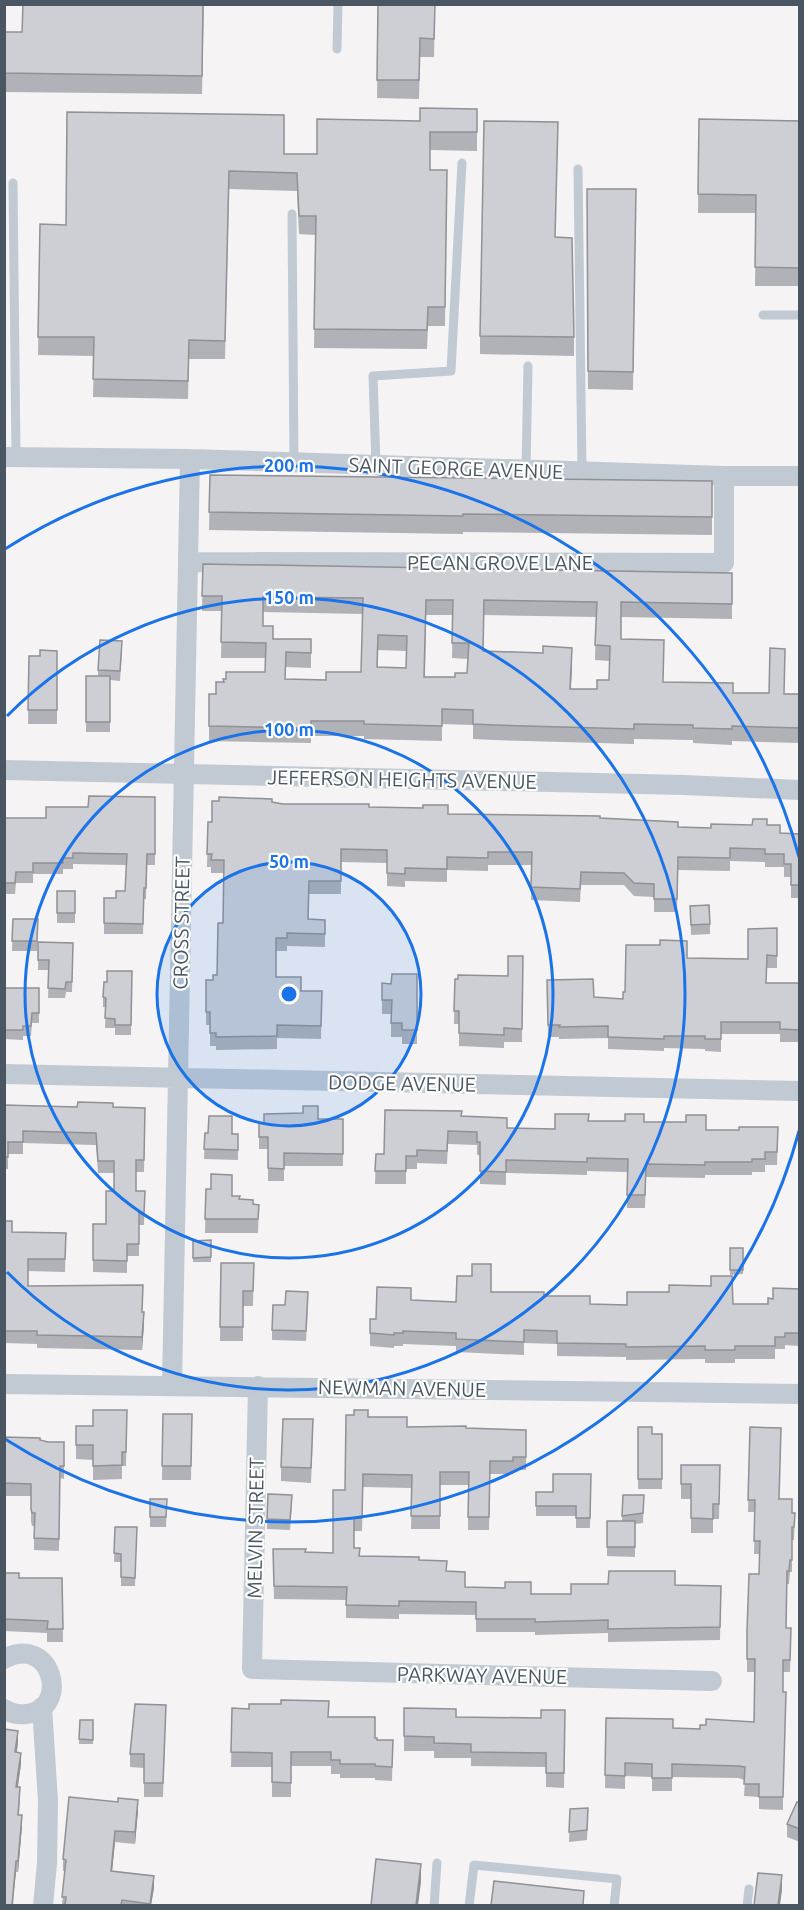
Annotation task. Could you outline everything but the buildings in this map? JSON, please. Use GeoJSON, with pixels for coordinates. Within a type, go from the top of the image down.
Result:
{"type":"FeatureCollection","features":[{"type":"Feature","properties":{"kind":"street","name":"SAINT GEORGE AVENUE"},"geometry":{"type":"LineString","coordinates":[[10,457],[190,459],[724,476],[800,476]]}},
{"type":"Feature","properties":{"kind":"street","name":"CROSS STREET"},"geometry":{"type":"LineString","coordinates":[[172,1386],[190,459]]}},
{"type":"Feature","properties":{"kind":"street","name":"PECAN GROVE LANE"},"geometry":{"type":"LineString","coordinates":[[189,562],[724,562],[724,476]]}},
{"type":"Feature","properties":{"kind":"street","name":"JEFFERSON HEIGHTS AVENUE"},"geometry":{"type":"LineString","coordinates":[[4,770],[684,785],[800,790]]}},
{"type":"Feature","properties":{"kind":"street","name":"DODGE AVENUE"},"geometry":{"type":"LineString","coordinates":[[4,1074],[800,1091]]}},
{"type":"Feature","properties":{"kind":"street","name":"NEWMAN AVENUE"},"geometry":{"type":"LineString","coordinates":[[4,1384],[800,1394]]}},
{"type":"Feature","properties":{"kind":"street","name":"MELVIN STREET"},"geometry":{"type":"LineString","coordinates":[[252,1669],[258,1386]]}},
{"type":"Feature","properties":{"kind":"street"},"geometry":{"type":"LineString","coordinates":[[4,1659],[24,1653],[36,1656],[51,1674],[52,1686],[49,1698],[42,1707],[31,1714],[19,1715],[4,1709]]}},
{"type":"Feature","properties":{"kind":"street","name":"PARKWAY AVENUE"},"geometry":{"type":"LineString","coordinates":[[252,1669],[712,1681]]}},
{"type":"Feature","properties":{"kind":"street"},"geometry":{"type":"LineString","coordinates":[[42,1707],[48,1801],[47,1863],[43,1905]]}},
{"type":"Feature","properties":{"kind":"lane"},"geometry":{"type":"LineString","coordinates":[[337,49],[338,4]]}},
{"type":"Feature","properties":{"kind":"lane"},"geometry":{"type":"LineString","coordinates":[[376,465],[373,376],[451,371],[462,163]]}},
{"type":"Feature","properties":{"kind":"lane"},"geometry":{"type":"LineString","coordinates":[[578,169],[582,472]]}},
{"type":"Feature","properties":{"kind":"lane"},"geometry":{"type":"LineString","coordinates":[[10,457],[13,183]]}},
{"type":"Feature","properties":{"kind":"lane"},"geometry":{"type":"LineString","coordinates":[[292,214],[294,463]]}},
{"type":"Feature","properties":{"kind":"lane"},"geometry":{"type":"LineString","coordinates":[[763,315],[800,315]]}},
{"type":"Feature","properties":{"kind":"lane"},"geometry":{"type":"LineString","coordinates":[[526,470],[528,366]]}},
{"type":"Feature","properties":{"kind":"lane"},"geometry":{"type":"LineString","coordinates":[[434,1905],[437,1863]]}},
{"type":"Feature","properties":{"kind":"lane"},"geometry":{"type":"LineString","coordinates":[[469,1905],[474,1865],[617,1879],[614,1905]]}},
{"type":"Feature","properties":{"kind":"lane"},"geometry":{"type":"LineString","coordinates":[[747,1905],[749,1889]]}}]}
